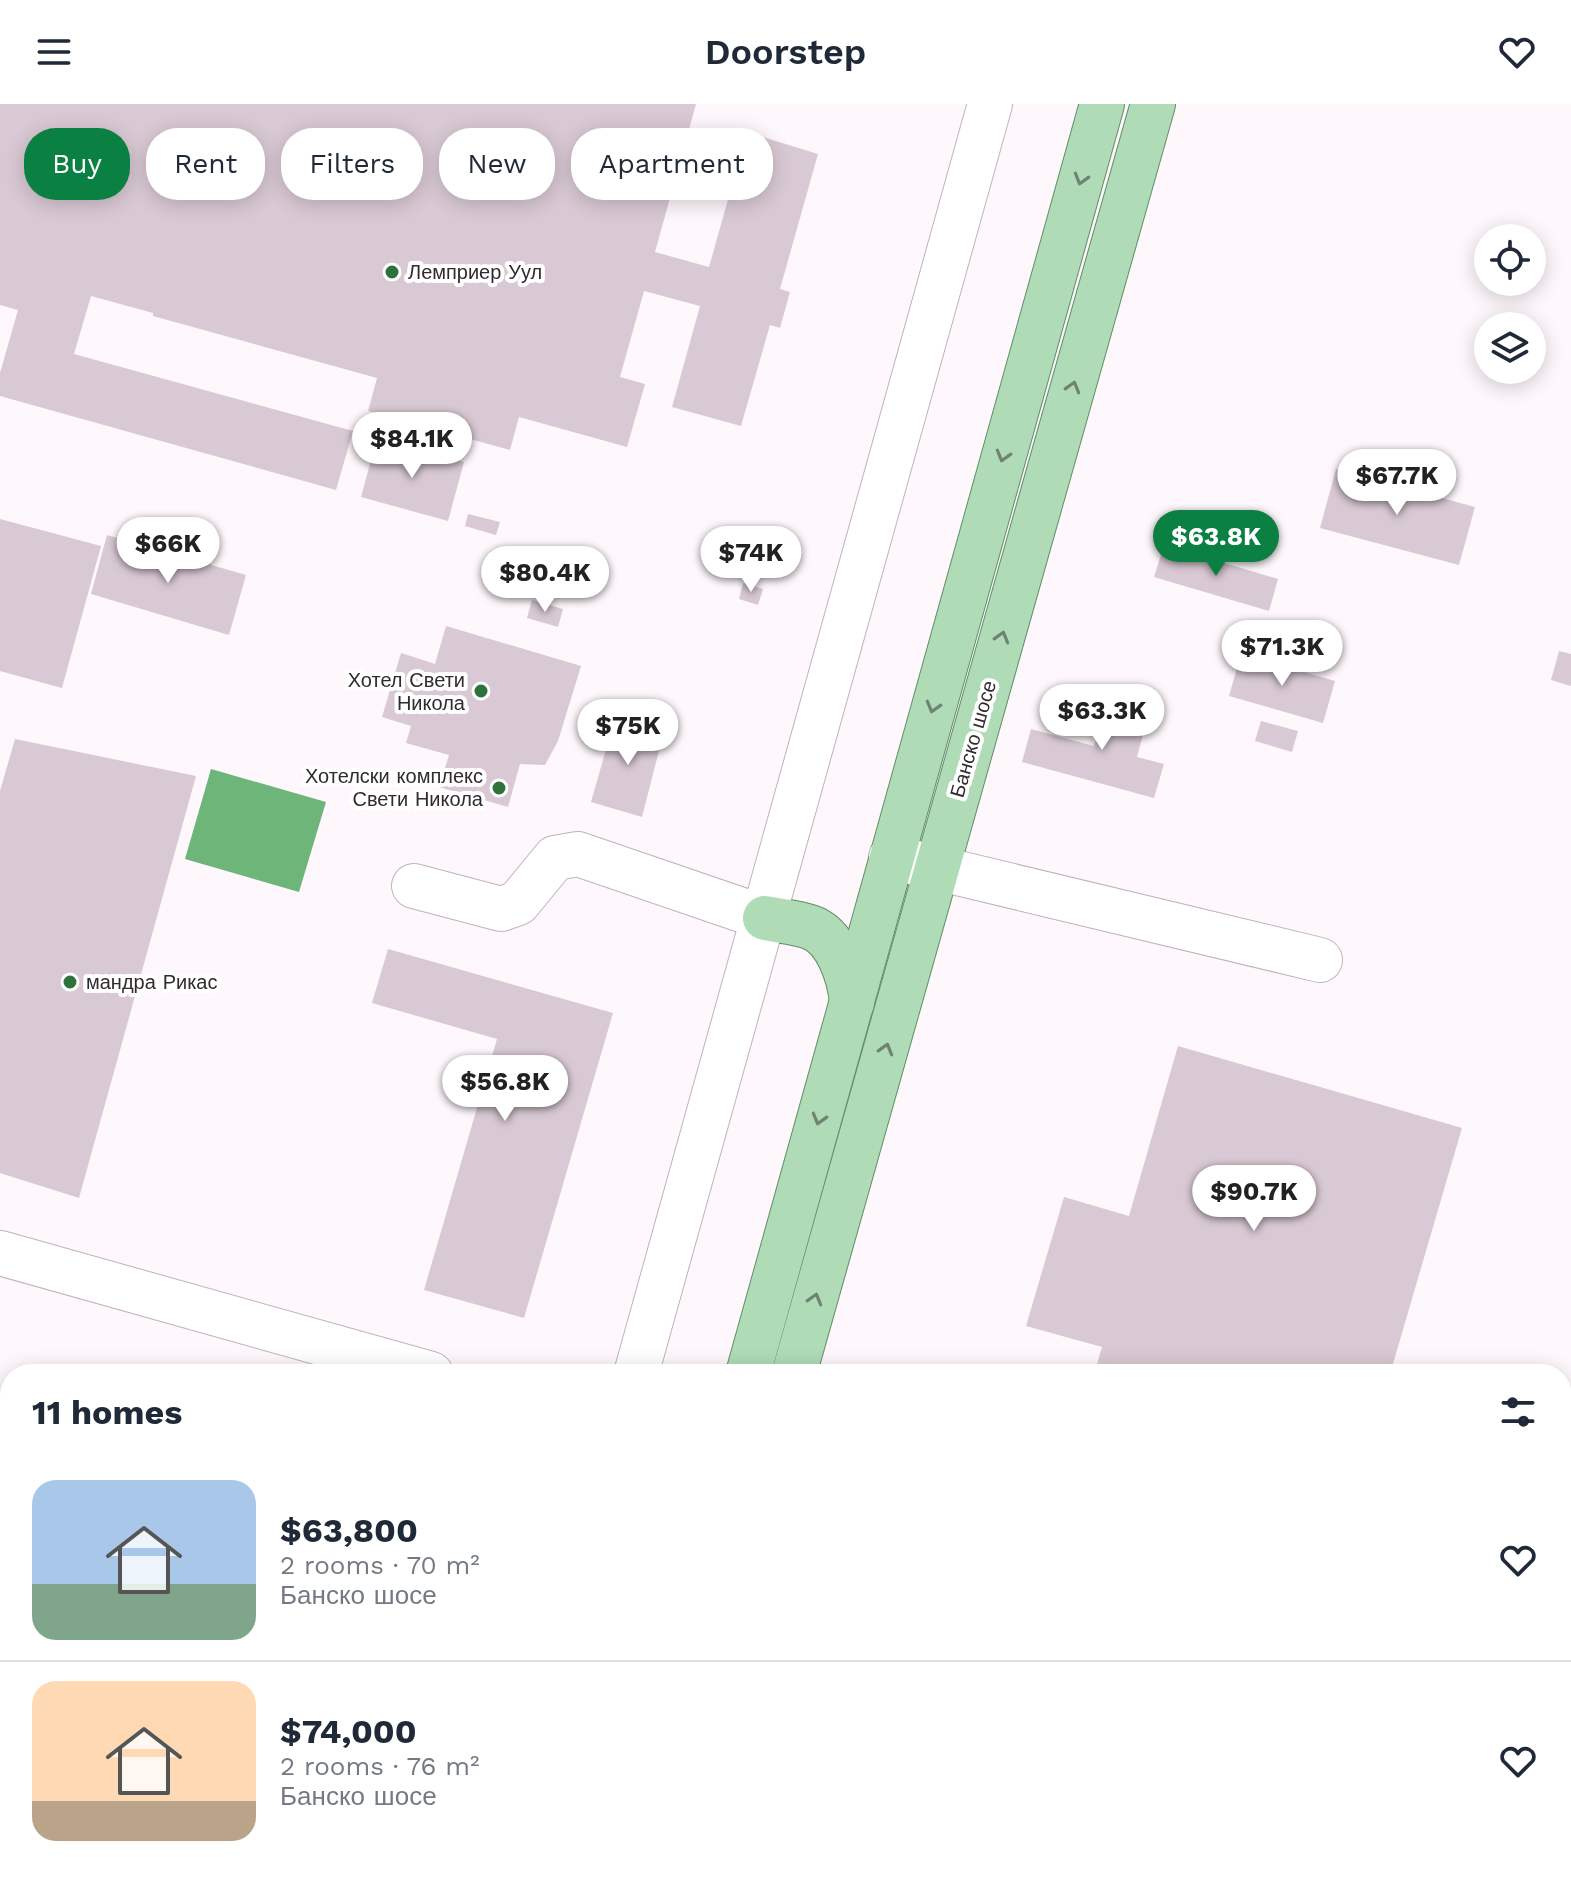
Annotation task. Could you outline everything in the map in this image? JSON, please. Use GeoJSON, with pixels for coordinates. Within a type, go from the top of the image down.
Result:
{"type":"FeatureCollection","features":[{"type":"Feature","properties":{"kind":"main road"},"geometry":{"type":"LineString","coordinates":[[751,1364],[1102,104]]}},
{"type":"Feature","properties":{"kind":"main road","name":"Банско шосе"},"geometry":{"type":"LineString","coordinates":[[797,1364],[1153,104]]}},
{"type":"Feature","properties":{"kind":"main road"},"geometry":{"type":"LineString","coordinates":[[813,928],[864,898],[889,866]]}},
{"type":"Feature","properties":{"kind":"main road"},"geometry":{"type":"LineString","coordinates":[[765,918],[813,928],[838,954],[845,968],[852,1003]]}},
{"type":"Feature","properties":{"kind":"street"},"geometry":{"type":"LineString","coordinates":[[639,1364],[990,104]]}},
{"type":"Feature","properties":{"kind":"street"},"geometry":{"type":"LineString","coordinates":[[414,886],[501,909],[518,903],[555,858],[578,854],[765,918]]}},
{"type":"Feature","properties":{"kind":"street"},"geometry":{"type":"LineString","coordinates":[[889,866],[937,866],[1320,960]]}},
{"type":"Feature","properties":{"kind":"street"},"geometry":{"type":"LineString","coordinates":[[0,1253],[395,1364]]}},
{"type":"Feature","properties":{"kind":"shaded area"},"geometry":{"type":"Polygon","coordinates":[[[211,769],[326,802],[299,892],[185,859],[211,769]]]}},
{"type":"Feature","properties":{"kind":"building","name":"Лемприер Уул"},"geometry":{"type":"Polygon","coordinates":[[[0,104],[696,104],[689,128],[571,128],[571,200],[669,200],[655,252],[709,267],[728,200],[773,200],[773,140],[818,154],[780,289],[790,292],[780,328],[770,325],[741,426],[672,407],[700,306],[644,291],[620,377],[645,384],[627,447],[519,417],[510,450],[368,411],[377,378],[91,296],[74,354],[353,431],[336,490],[0,396],[0,373],[18,310],[0,305],[0,104]]]}},
{"type":"Feature","properties":{"kind":"building"},"geometry":{"type":"Polygon","coordinates":[[[377,438],[464,462],[448,521],[361,497],[377,438]]]}},
{"type":"Feature","properties":{"kind":"building"},"geometry":{"type":"Polygon","coordinates":[[[1336,469],[1475,507],[1459,565],[1320,528],[1336,469]]]}},
{"type":"Feature","properties":{"kind":"building"},"geometry":{"type":"Polygon","coordinates":[[[468,514],[500,522],[496,535],[465,526],[468,514]]]}},
{"type":"Feature","properties":{"kind":"building"},"geometry":{"type":"Polygon","coordinates":[[[0,519],[101,546],[62,688],[0,671],[0,519]]]}},
{"type":"Feature","properties":{"kind":"building"},"geometry":{"type":"Polygon","coordinates":[[[107,535],[246,575],[229,635],[91,594],[107,535]]]}},
{"type":"Feature","properties":{"kind":"building"},"geometry":{"type":"Polygon","coordinates":[[[1164,545],[1278,579],[1269,611],[1154,577],[1164,545]]]}},
{"type":"Feature","properties":{"kind":"building"},"geometry":{"type":"Polygon","coordinates":[[[743,583],[763,589],[758,605],[739,599],[743,583]]]}},
{"type":"Feature","properties":{"kind":"building"},"geometry":{"type":"Polygon","coordinates":[[[532,600],[563,609],[558,627],[527,618],[532,600]]]}},
{"type":"Feature","properties":{"kind":"building","name":"Хотел Свети Никола"},"geometry":{"type":"Polygon","coordinates":[[[446,626],[581,666],[558,741],[545,765],[520,764],[508,807],[439,787],[449,755],[406,743],[411,726],[382,717],[401,653],[435,664],[446,626]]]}},
{"type":"Feature","properties":{"kind":"building"},"geometry":{"type":"Polygon","coordinates":[[[1559,651],[1571,654],[1571,686],[1551,680],[1559,651]]]}},
{"type":"Feature","properties":{"kind":"building"},"geometry":{"type":"Polygon","coordinates":[[[1241,654],[1335,681],[1323,723],[1229,696],[1241,654]]]}},
{"type":"Feature","properties":{"kind":"building"},"geometry":{"type":"Polygon","coordinates":[[[1108,696],[1150,708],[1137,757],[1164,764],[1154,798],[1022,762],[1031,729],[1094,746],[1108,696]]]}},
{"type":"Feature","properties":{"kind":"building"},"geometry":{"type":"Polygon","coordinates":[[[615,718],[664,731],[642,817],[591,802],[615,718]]]}},
{"type":"Feature","properties":{"kind":"building"},"geometry":{"type":"Polygon","coordinates":[[[1261,721],[1298,731],[1292,752],[1255,741],[1261,721]]]}},
{"type":"Feature","properties":{"kind":"building","name":"мандра Рикас"},"geometry":{"type":"Polygon","coordinates":[[[15,739],[196,776],[79,1198],[0,1173],[0,791],[15,739]]]}},
{"type":"Feature","properties":{"kind":"building"},"geometry":{"type":"Polygon","coordinates":[[[388,949],[613,1013],[524,1318],[424,1290],[497,1039],[372,1003],[388,949]]]}},
{"type":"Feature","properties":{"kind":"building"},"geometry":{"type":"Polygon","coordinates":[[[1178,1046],[1462,1128],[1393,1364],[1097,1364],[1102,1347],[1026,1326],[1064,1197],[1129,1216],[1178,1046]]]}},
{"type":"Feature","properties":{"kind":"place","name":"Лемприер Уул"},"geometry":{"type":"Point","coordinates":[392,272]}},
{"type":"Feature","properties":{"kind":"place","name":"Хотел Свети Никола"},"geometry":{"type":"Point","coordinates":[481,691]}},
{"type":"Feature","properties":{"kind":"place","name":"Хотелски комплекс Свети Никола"},"geometry":{"type":"Point","coordinates":[499,788]}},
{"type":"Feature","properties":{"kind":"place","name":"мандра Рикас"},"geometry":{"type":"Point","coordinates":[70,982]}}]}
